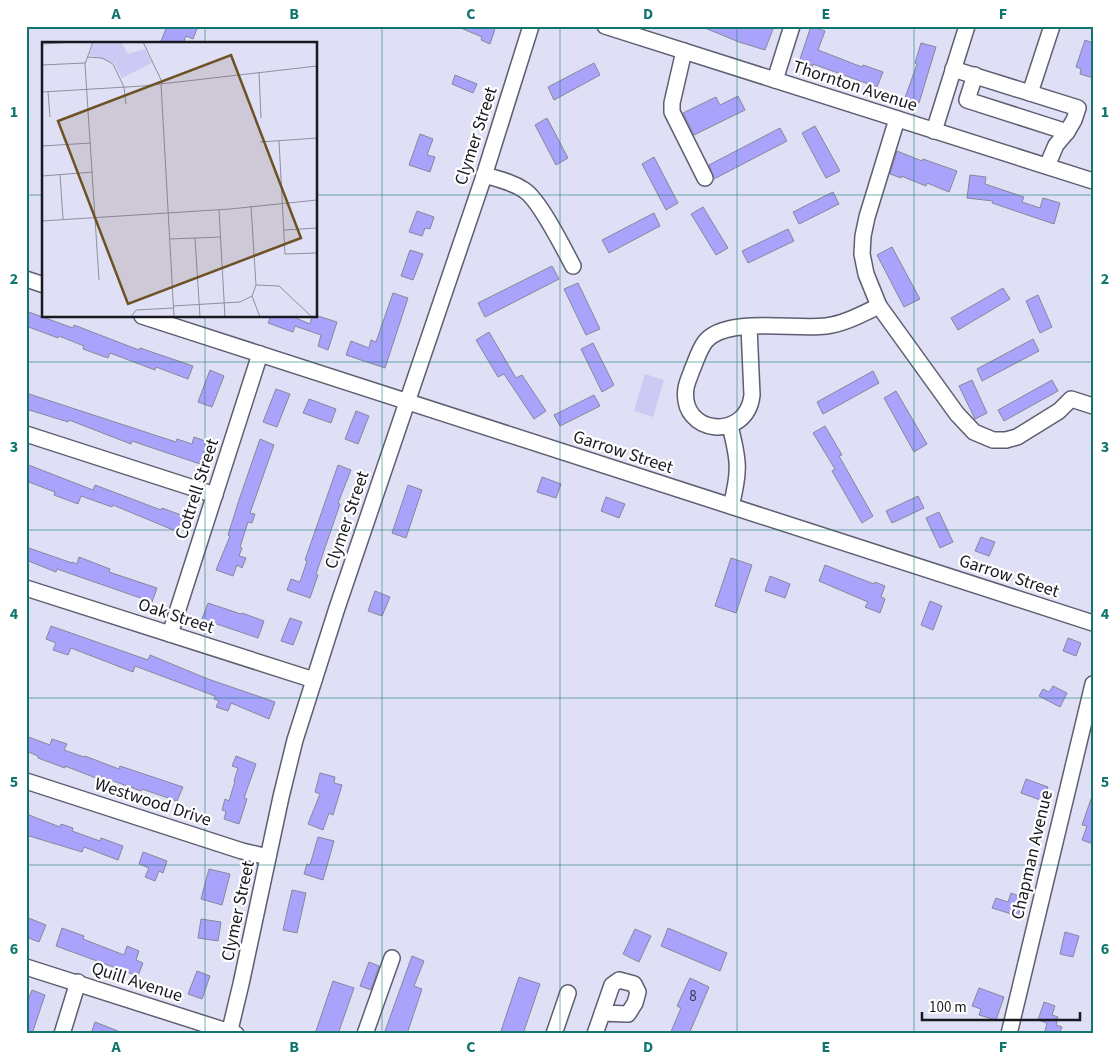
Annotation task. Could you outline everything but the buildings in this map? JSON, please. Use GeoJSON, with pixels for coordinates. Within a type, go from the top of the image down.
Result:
{"type":"FeatureCollection","features":[{"type":"Feature","properties":{"kind":"street","name":"Clymer Street"},"geometry":{"type":"LineString","coordinates":[[231,1033],[287,771],[314,680],[484,174],[531,26]]}},
{"type":"Feature","properties":{"kind":"street","name":"Thornton Avenue"},"geometry":{"type":"LineString","coordinates":[[605,26],[1093,181]]}},
{"type":"Feature","properties":{"kind":"street"},"geometry":{"type":"LineString","coordinates":[[775,80],[792,26]]}},
{"type":"Feature","properties":{"kind":"street"},"geometry":{"type":"LineString","coordinates":[[934,131],[967,26]]}},
{"type":"Feature","properties":{"kind":"street"},"geometry":{"type":"LineString","coordinates":[[1030,93],[1052,26]]}},
{"type":"Feature","properties":{"kind":"street"},"geometry":{"type":"LineString","coordinates":[[684,51],[672,103],[672,112],[704,178]]}},
{"type":"Feature","properties":{"kind":"street"},"geometry":{"type":"LineString","coordinates":[[953,69],[1078,108],[1067,132],[1056,145],[1047,166]]}},
{"type":"Feature","properties":{"kind":"street"},"geometry":{"type":"LineString","coordinates":[[975,76],[967,100],[1067,132]]}},
{"type":"Feature","properties":{"kind":"street"},"geometry":{"type":"LineString","coordinates":[[897,119],[867,216],[863,236],[862,254],[866,274],[879,306],[957,414],[974,432],[993,440],[1006,440],[1017,437],[1059,411],[1072,399],[1093,406]]}},
{"type":"Feature","properties":{"kind":"street"},"geometry":{"type":"LineString","coordinates":[[484,174],[526,191],[549,222],[573,266]]}},
{"type":"Feature","properties":{"kind":"street"},"geometry":{"type":"LineString","coordinates":[[26,279],[42,283]]}},
{"type":"Feature","properties":{"kind":"street"},"geometry":{"type":"LineString","coordinates":[[749,327],[751,403],[747,412],[738,422],[730,426],[712,426],[702,423],[689,412],[686,388],[698,354],[703,344],[709,338],[724,329],[749,327],[826,326],[848,320],[879,306]]}},
{"type":"Feature","properties":{"kind":"street","name":"Garrow Street"},"geometry":{"type":"LineString","coordinates":[[148,318],[1093,623]]}},
{"type":"Feature","properties":{"kind":"street","name":"Cottrell Street"},"geometry":{"type":"LineString","coordinates":[[170,634],[260,354]]}},
{"type":"Feature","properties":{"kind":"street"},"geometry":{"type":"LineString","coordinates":[[730,426],[738,461],[738,480],[731,506]]}},
{"type":"Feature","properties":{"kind":"street"},"geometry":{"type":"LineString","coordinates":[[26,434],[215,495]]}},
{"type":"Feature","properties":{"kind":"street","name":"Oak Street"},"geometry":{"type":"LineString","coordinates":[[26,588],[314,680]]}},
{"type":"Feature","properties":{"kind":"street","name":"Chapman Avenue"},"geometry":{"type":"LineString","coordinates":[[1009,1034],[1093,684]]}},
{"type":"Feature","properties":{"kind":"street","name":"Westwood Drive"},"geometry":{"type":"LineString","coordinates":[[26,781],[242,851],[268,857]]}},
{"type":"Feature","properties":{"kind":"street"},"geometry":{"type":"LineString","coordinates":[[364,1034],[392,958]]}},
{"type":"Feature","properties":{"kind":"street","name":"Quill Avenue"},"geometry":{"type":"LineString","coordinates":[[26,966],[231,1033]]}},
{"type":"Feature","properties":{"kind":"street"},"geometry":{"type":"LineString","coordinates":[[62,1034],[78,982]]}},
{"type":"Feature","properties":{"kind":"street"},"geometry":{"type":"LineString","coordinates":[[554,1034],[568,993]]}},
{"type":"Feature","properties":{"kind":"street"},"geometry":{"type":"LineString","coordinates":[[595,1034],[602,1013]]}},
{"type":"Feature","properties":{"kind":"shaded area"},"geometry":{"type":"Polygon","coordinates":[[[645,374],[664,380],[653,417],[634,411],[645,374]]]}}]}
